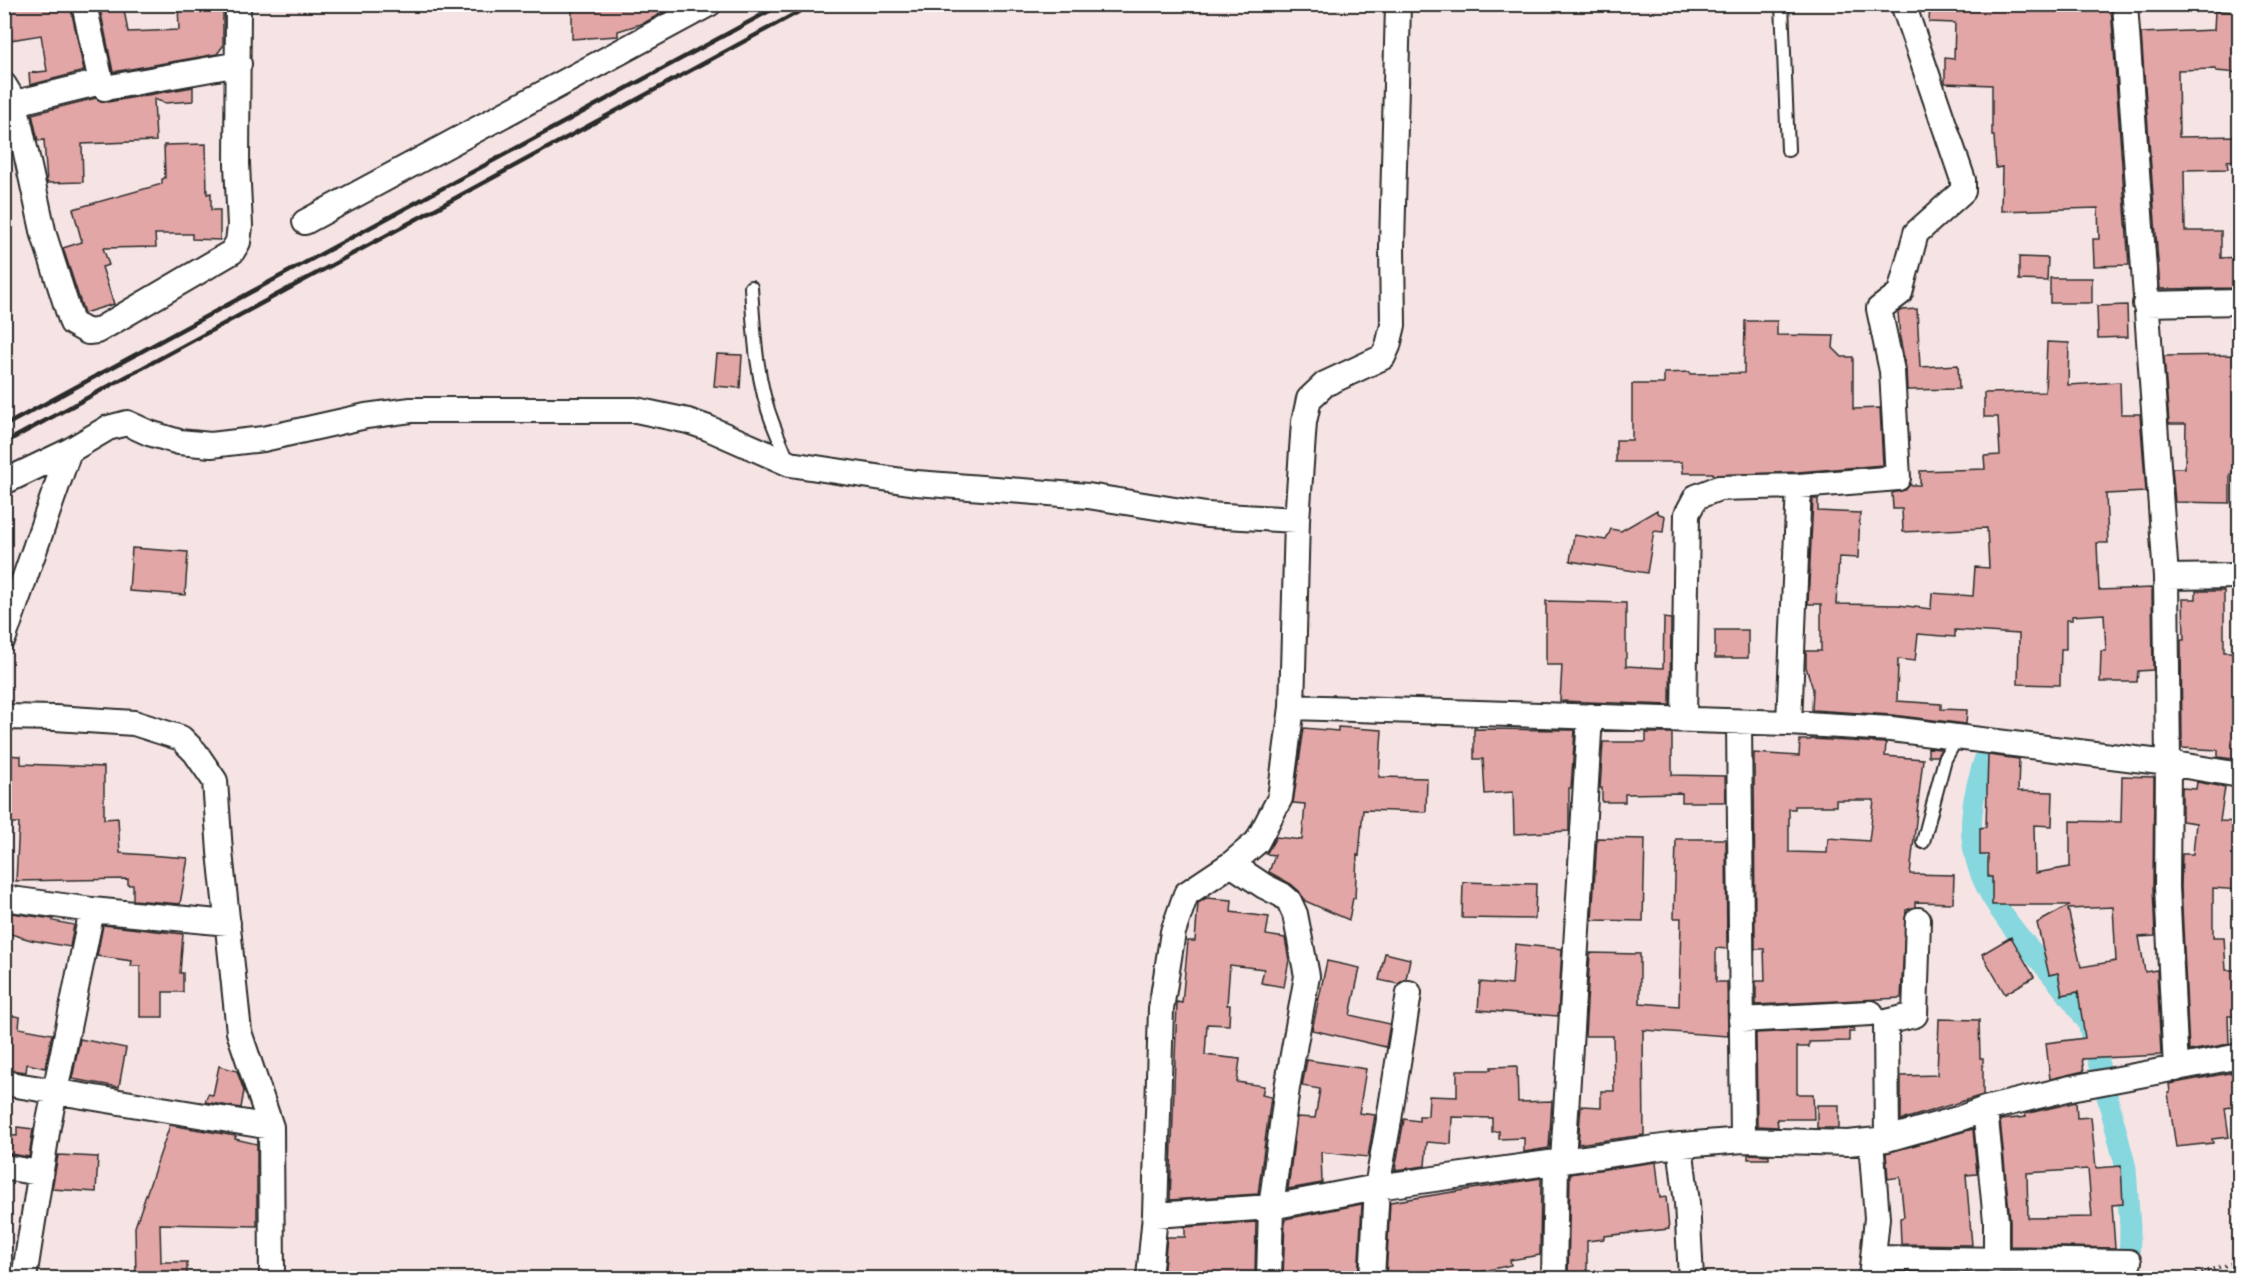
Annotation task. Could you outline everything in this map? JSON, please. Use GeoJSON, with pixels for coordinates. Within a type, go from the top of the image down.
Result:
{"type":"FeatureCollection","features":[{"type":"Feature","properties":{"kind":"street"},"geometry":{"type":"LineString","coordinates":[[84,4],[101,82],[105,88],[239,64]]}},
{"type":"Feature","properties":{"kind":"street"},"geometry":{"type":"LineString","coordinates":[[101,82],[10,94],[44,235],[72,322],[88,332],[97,331],[232,252],[238,242],[238,4]]}},
{"type":"Feature","properties":{"kind":"street"},"geometry":{"type":"LineString","coordinates":[[1149,1278],[1155,1215],[1161,1009],[1173,932],[1186,894],[1231,864],[1257,843],[1280,798],[1292,707],[1297,520],[1304,422],[1309,399],[1325,384],[1383,357],[1393,325],[1392,247],[1398,4]]}},
{"type":"Feature","properties":{"kind":"street"},"geometry":{"type":"LineString","coordinates":[[1684,719],[1687,514],[1696,497],[1719,488],[1799,486],[1898,478],[1892,370],[1879,309],[1900,293],[1916,233],[1963,191],[1963,180],[1903,4]]}},
{"type":"Feature","properties":{"kind":"street"},"geometry":{"type":"LineString","coordinates":[[2125,4],[2166,578],[2167,887],[2176,1069]]}},
{"type":"Feature","properties":{"kind":"street"},"geometry":{"type":"LineString","coordinates":[[305,222],[702,6]]}},
{"type":"Feature","properties":{"kind":"street"},"geometry":{"type":"LineString","coordinates":[[2145,304],[2240,302]]}},
{"type":"Feature","properties":{"kind":"street"},"geometry":{"type":"LineString","coordinates":[[4,482],[69,451],[108,428],[127,423],[149,433],[179,442],[211,445],[263,438],[366,416],[411,410],[636,410],[688,421],[708,428],[790,464],[916,483],[1088,496],[1206,515],[1297,520]]}},
{"type":"Feature","properties":{"kind":"street"},"geometry":{"type":"LineString","coordinates":[[4,637],[69,451]]}},
{"type":"Feature","properties":{"kind":"street"},"geometry":{"type":"LineString","coordinates":[[1789,723],[1799,486]]}},
{"type":"Feature","properties":{"kind":"street"},"geometry":{"type":"LineString","coordinates":[[2166,578],[2240,576]]}},
{"type":"Feature","properties":{"kind":"street"},"geometry":{"type":"LineString","coordinates":[[1292,707],[1684,719],[1891,729],[1959,735],[2240,775]]}},
{"type":"Feature","properties":{"kind":"street"},"geometry":{"type":"LineString","coordinates":[[1554,1278],[1559,1161],[1590,716]]}},
{"type":"Feature","properties":{"kind":"street"},"geometry":{"type":"LineString","coordinates":[[4,717],[134,723],[181,738],[195,752],[215,781],[239,1032],[271,1127],[272,1278]]}},
{"type":"Feature","properties":{"kind":"street"},"geometry":{"type":"LineString","coordinates":[[1740,722],[1743,1140]]}},
{"type":"Feature","properties":{"kind":"street"},"geometry":{"type":"LineString","coordinates":[[1231,864],[1289,901],[1295,914],[1307,976],[1287,1088],[1271,1207],[1269,1278]]}},
{"type":"Feature","properties":{"kind":"street"},"geometry":{"type":"LineString","coordinates":[[4,898],[92,910],[228,923]]}},
{"type":"Feature","properties":{"kind":"street"},"geometry":{"type":"LineString","coordinates":[[24,1278],[39,1173],[92,910]]}},
{"type":"Feature","properties":{"kind":"street"},"geometry":{"type":"LineString","coordinates":[[1917,920],[1915,1015],[1886,1022],[1877,1218],[1872,1268],[1996,1261],[2129,1262]]}},
{"type":"Feature","properties":{"kind":"street"},"geometry":{"type":"LineString","coordinates":[[1372,1278],[1377,1187],[1389,1126],[1409,993]]}},
{"type":"Feature","properties":{"kind":"street"},"geometry":{"type":"LineString","coordinates":[[1741,1020],[1871,1013]]}},
{"type":"Feature","properties":{"kind":"street"},"geometry":{"type":"LineString","coordinates":[[1155,1215],[1271,1207],[1377,1187],[1680,1145],[1743,1140],[1848,1143],[1879,1140],[1961,1118],[1985,1109],[2071,1088],[2240,1056]]}},
{"type":"Feature","properties":{"kind":"street"},"geometry":{"type":"LineString","coordinates":[[4,1083],[271,1127]]}},
{"type":"Feature","properties":{"kind":"street"},"geometry":{"type":"LineString","coordinates":[[1985,1109],[1996,1221],[1996,1261]]}},
{"type":"Feature","properties":{"kind":"street"},"geometry":{"type":"LineString","coordinates":[[1680,1145],[1687,1203],[1691,1278]]}},
{"type":"Feature","properties":{"kind":"street"},"geometry":{"type":"LineString","coordinates":[[4,1167],[39,1173]]}},
{"type":"Feature","properties":{"kind":"lane"},"geometry":{"type":"LineString","coordinates":[[1782,4],[1788,150]]}},
{"type":"Feature","properties":{"kind":"lane"},"geometry":{"type":"LineString","coordinates":[[751,287],[754,338],[761,378],[772,423],[790,464]]}},
{"type":"Feature","properties":{"kind":"lane"},"geometry":{"type":"LineString","coordinates":[[1923,843],[1945,759],[1959,735]]}},
{"type":"Feature","properties":{"kind":"path"},"geometry":{"type":"LineString","coordinates":[[2184,1278],[2240,1261]]}},
{"type":"Feature","properties":{"kind":"building"},"geometry":{"type":"Polygon","coordinates":[[[4,4],[70,4],[84,71],[30,85],[29,73],[47,71],[41,35],[4,41],[4,4]]]}},
{"type":"Feature","properties":{"kind":"building"},"geometry":{"type":"Polygon","coordinates":[[[99,4],[123,4],[128,32],[179,30],[178,4],[223,4],[223,46],[217,54],[113,72],[99,4]]]}},
{"type":"Feature","properties":{"kind":"building"},"geometry":{"type":"Polygon","coordinates":[[[572,4],[678,4],[644,23],[618,31],[618,36],[572,39],[572,4]]]}},
{"type":"Feature","properties":{"kind":"building"},"geometry":{"type":"Polygon","coordinates":[[[1930,4],[2014,8],[2014,5],[2059,5],[2059,10],[2093,10],[2093,8],[2111,7],[2129,265],[2094,266],[2093,239],[2099,239],[2098,208],[2001,211],[2002,167],[1996,168],[1994,136],[1992,136],[1992,85],[1945,83],[1945,58],[1954,59],[1955,23],[1929,22],[1930,4]]]}},
{"type":"Feature","properties":{"kind":"building"},"geometry":{"type":"Polygon","coordinates":[[[2215,11],[2238,12],[2237,16],[2240,16],[2240,73],[2216,71],[2216,69],[2178,70],[2179,137],[2240,136],[2240,160],[2227,161],[2228,169],[2184,170],[2185,231],[2221,231],[2221,258],[2240,257],[2240,288],[2160,289],[2141,33],[2214,30],[2215,11]]]}},
{"type":"Feature","properties":{"kind":"building"},"geometry":{"type":"Polygon","coordinates":[[[193,87],[193,101],[165,103],[154,99],[156,141],[82,144],[83,182],[47,183],[44,140],[38,141],[32,114],[96,98],[108,102],[193,87]]]}},
{"type":"Feature","properties":{"kind":"building"},"geometry":{"type":"Polygon","coordinates":[[[206,144],[207,194],[211,193],[211,210],[220,210],[220,240],[192,239],[192,234],[155,234],[156,247],[103,248],[109,265],[102,267],[114,304],[84,313],[63,248],[82,242],[73,209],[162,184],[162,179],[165,178],[164,145],[206,144]]]}},
{"type":"Feature","properties":{"kind":"building"},"geometry":{"type":"Polygon","coordinates":[[[2019,257],[2048,258],[2047,281],[2019,280],[2019,257]]]}},
{"type":"Feature","properties":{"kind":"building"},"geometry":{"type":"Polygon","coordinates":[[[2050,278],[2092,278],[2092,303],[2050,303],[2050,278]]]}},
{"type":"Feature","properties":{"kind":"building"},"geometry":{"type":"Polygon","coordinates":[[[2127,305],[2128,337],[2098,338],[2097,306],[2127,305]]]}},
{"type":"Feature","properties":{"kind":"building"},"geometry":{"type":"Polygon","coordinates":[[[1917,309],[1920,367],[1958,365],[1959,389],[1907,390],[1898,312],[1917,309]]]}},
{"type":"Feature","properties":{"kind":"building"},"geometry":{"type":"Polygon","coordinates":[[[1745,321],[1777,321],[1777,335],[1834,336],[1833,348],[1842,357],[1853,357],[1853,409],[1880,408],[1883,465],[1798,472],[1713,475],[1713,473],[1683,473],[1682,462],[1616,462],[1616,440],[1632,440],[1632,384],[1664,384],[1664,373],[1744,373],[1745,321]]]}},
{"type":"Feature","properties":{"kind":"building"},"geometry":{"type":"Polygon","coordinates":[[[2047,342],[2069,343],[2068,385],[2120,382],[2121,414],[2140,414],[2146,492],[2106,494],[2108,543],[2097,543],[2099,590],[2152,588],[2153,670],[2138,671],[2137,682],[2100,682],[2101,651],[2106,651],[2104,614],[2072,616],[2072,620],[2066,620],[2066,649],[2061,649],[2060,685],[2018,684],[2019,634],[1955,630],[1955,637],[1918,634],[1915,661],[1898,659],[1897,701],[1941,704],[1941,709],[1967,710],[1966,724],[1892,715],[1812,710],[1813,689],[1806,667],[1806,651],[1821,651],[1821,604],[1808,604],[1813,499],[1818,499],[1818,511],[1860,513],[1858,558],[1839,557],[1836,604],[1898,605],[1931,609],[1932,593],[1973,596],[1975,567],[1989,568],[1987,528],[1903,532],[1902,509],[1893,509],[1892,493],[1905,490],[1910,485],[1920,485],[1920,471],[1985,469],[1984,456],[2000,455],[1998,417],[1984,417],[1984,393],[2045,392],[2047,342]]]}},
{"type":"Feature","properties":{"kind":"building"},"geometry":{"type":"Polygon","coordinates":[[[717,354],[742,355],[740,388],[714,386],[717,354]]]}},
{"type":"Feature","properties":{"kind":"building"},"geometry":{"type":"Polygon","coordinates":[[[2240,355],[2240,474],[2230,474],[2230,503],[2175,502],[2172,468],[2185,468],[2186,424],[2169,424],[2164,356],[2240,355]]]}},
{"type":"Feature","properties":{"kind":"building"},"geometry":{"type":"Polygon","coordinates":[[[1657,510],[1657,513],[1665,516],[1663,532],[1654,531],[1647,573],[1570,561],[1574,535],[1606,540],[1611,529],[1621,531],[1657,510]]]}},
{"type":"Feature","properties":{"kind":"building"},"geometry":{"type":"Polygon","coordinates":[[[132,548],[188,552],[185,595],[129,591],[132,548]]]}},
{"type":"Feature","properties":{"kind":"building"},"geometry":{"type":"Polygon","coordinates":[[[2196,591],[2224,591],[2224,652],[2240,652],[2240,760],[2218,757],[2218,750],[2182,748],[2183,599],[2196,599],[2196,591]]]}},
{"type":"Feature","properties":{"kind":"building"},"geometry":{"type":"Polygon","coordinates":[[[1546,601],[1626,603],[1626,666],[1663,668],[1664,618],[1671,619],[1670,705],[1560,701],[1562,665],[1546,665],[1546,601]]]}},
{"type":"Feature","properties":{"kind":"building"},"geometry":{"type":"Polygon","coordinates":[[[1715,630],[1748,630],[1748,658],[1715,658],[1715,630]]]}},
{"type":"Feature","properties":{"kind":"building"},"geometry":{"type":"Polygon","coordinates":[[[1338,727],[1382,730],[1379,777],[1427,778],[1426,812],[1363,810],[1359,856],[1357,855],[1355,898],[1353,898],[1349,920],[1305,901],[1291,884],[1269,872],[1275,855],[1266,854],[1276,837],[1302,840],[1305,804],[1293,803],[1304,728],[1338,731],[1338,727]]]}},
{"type":"Feature","properties":{"kind":"building"},"geometry":{"type":"Polygon","coordinates":[[[1474,729],[1575,730],[1571,788],[1569,788],[1569,831],[1514,834],[1513,792],[1485,794],[1483,759],[1474,759],[1474,729]]]}},
{"type":"Feature","properties":{"kind":"building"},"geometry":{"type":"Polygon","coordinates":[[[1646,733],[1672,733],[1672,775],[1725,776],[1726,802],[1682,802],[1682,793],[1625,794],[1625,802],[1602,802],[1602,788],[1600,788],[1603,742],[1646,742],[1646,733]]]}},
{"type":"Feature","properties":{"kind":"building"},"geometry":{"type":"Polygon","coordinates":[[[1800,740],[1886,743],[1885,756],[1923,759],[1910,874],[1954,875],[1953,903],[1915,902],[1915,907],[1906,910],[1901,998],[1756,1005],[1756,981],[1765,981],[1764,949],[1755,949],[1754,753],[1799,756],[1800,740]],[[1836,800],[1836,806],[1795,806],[1795,809],[1789,809],[1789,852],[1827,853],[1828,838],[1869,841],[1874,800],[1836,800]]]}},
{"type":"Feature","properties":{"kind":"building"},"geometry":{"type":"Polygon","coordinates":[[[1928,748],[1941,749],[1937,756],[1928,756],[1928,748]]]}},
{"type":"Feature","properties":{"kind":"building"},"geometry":{"type":"Polygon","coordinates":[[[4,755],[21,756],[21,764],[104,767],[104,819],[118,818],[120,853],[188,858],[180,904],[133,900],[133,885],[128,885],[128,879],[16,881],[19,823],[10,823],[10,811],[4,811],[4,755]]]}},
{"type":"Feature","properties":{"kind":"building"},"geometry":{"type":"Polygon","coordinates":[[[1988,755],[2019,759],[2018,791],[2053,792],[2052,826],[2034,825],[2035,873],[2070,867],[2070,821],[2121,822],[2122,776],[2154,777],[2155,936],[2139,937],[2145,972],[2157,970],[2161,1055],[2082,1059],[2084,1071],[2050,1079],[2046,1043],[2085,1038],[2078,992],[2062,995],[2058,973],[2049,975],[2037,923],[2070,905],[1992,905],[1992,877],[1988,877],[1988,855],[1980,855],[1980,828],[1986,827],[1988,755]],[[2113,907],[2068,909],[2081,967],[2116,961],[2113,907]]]}},
{"type":"Feature","properties":{"kind":"building"},"geometry":{"type":"Polygon","coordinates":[[[2197,782],[2225,787],[2220,821],[2240,822],[2240,890],[2213,888],[2213,937],[2224,937],[2226,970],[2240,970],[2240,1016],[2228,1016],[2229,1044],[2189,1051],[2181,887],[2182,854],[2193,854],[2196,823],[2182,821],[2182,788],[2196,789],[2197,782]]]}},
{"type":"Feature","properties":{"kind":"building"},"geometry":{"type":"Polygon","coordinates":[[[1597,838],[1645,839],[1643,921],[1592,920],[1597,838]]]}},
{"type":"Feature","properties":{"kind":"building"},"geometry":{"type":"Polygon","coordinates":[[[1676,839],[1726,839],[1727,949],[1716,948],[1716,982],[1727,982],[1728,1036],[1643,1030],[1644,1135],[1578,1144],[1581,1106],[1601,1107],[1601,1091],[1614,1091],[1613,1036],[1585,1036],[1590,953],[1640,954],[1640,1003],[1679,1006],[1681,918],[1674,918],[1676,839]]]}},
{"type":"Feature","properties":{"kind":"building"},"geometry":{"type":"Polygon","coordinates":[[[1463,882],[1536,884],[1535,919],[1462,918],[1463,882]]]}},
{"type":"Feature","properties":{"kind":"building"},"geometry":{"type":"Polygon","coordinates":[[[1206,898],[1232,900],[1231,912],[1269,917],[1266,935],[1285,938],[1289,960],[1284,987],[1261,983],[1264,969],[1230,965],[1227,1005],[1230,1005],[1229,1025],[1207,1024],[1205,1055],[1240,1059],[1237,1082],[1264,1086],[1262,1095],[1271,1097],[1258,1194],[1170,1200],[1177,1002],[1182,1003],[1188,941],[1195,941],[1198,903],[1206,898]]]}},
{"type":"Feature","properties":{"kind":"building"},"geometry":{"type":"Polygon","coordinates":[[[4,912],[53,919],[53,921],[74,925],[70,947],[31,940],[4,932],[4,912]]]}},
{"type":"Feature","properties":{"kind":"building"},"geometry":{"type":"Polygon","coordinates":[[[103,925],[183,934],[180,973],[183,973],[183,992],[163,992],[163,1017],[140,1017],[140,966],[131,966],[132,961],[97,956],[103,925]]]}},
{"type":"Feature","properties":{"kind":"building"},"geometry":{"type":"Polygon","coordinates":[[[2011,937],[2034,977],[2005,994],[1982,954],[2011,937]]]}},
{"type":"Feature","properties":{"kind":"building"},"geometry":{"type":"Polygon","coordinates":[[[1515,944],[1562,949],[1558,1016],[1478,1010],[1480,982],[1512,985],[1515,944]]]}},
{"type":"Feature","properties":{"kind":"building"},"geometry":{"type":"Polygon","coordinates":[[[1385,953],[1410,959],[1406,979],[1398,984],[1379,980],[1385,953]]]}},
{"type":"Feature","properties":{"kind":"building"},"geometry":{"type":"Polygon","coordinates":[[[1327,961],[1360,968],[1350,1015],[1390,1024],[1386,1047],[1312,1030],[1327,961]]]}},
{"type":"Feature","properties":{"kind":"building"},"geometry":{"type":"Polygon","coordinates":[[[4,1014],[20,1017],[19,1028],[52,1034],[45,1068],[27,1064],[26,1072],[4,1069],[4,1014]]]}},
{"type":"Feature","properties":{"kind":"building"},"geometry":{"type":"Polygon","coordinates":[[[1939,1019],[1979,1020],[1980,1058],[1983,1058],[1983,1095],[1901,1120],[1901,1076],[1937,1075],[1939,1019]]]}},
{"type":"Feature","properties":{"kind":"building"},"geometry":{"type":"Polygon","coordinates":[[[1854,1028],[1854,1032],[1849,1032],[1849,1041],[1809,1042],[1809,1047],[1797,1047],[1797,1094],[1813,1094],[1814,1119],[1777,1119],[1778,1127],[1757,1126],[1756,1033],[1854,1028]]]}},
{"type":"Feature","properties":{"kind":"building"},"geometry":{"type":"Polygon","coordinates":[[[80,1039],[126,1048],[119,1087],[72,1079],[80,1039]]]}},
{"type":"Feature","properties":{"kind":"building"},"geometry":{"type":"Polygon","coordinates":[[[1307,1060],[1366,1069],[1359,1113],[1375,1115],[1368,1157],[1321,1152],[1322,1183],[1288,1189],[1297,1117],[1315,1118],[1320,1089],[1302,1086],[1307,1060]]]}},
{"type":"Feature","properties":{"kind":"building"},"geometry":{"type":"Polygon","coordinates":[[[219,1066],[237,1071],[244,1091],[241,1108],[205,1102],[208,1094],[213,1095],[219,1066]]]}},
{"type":"Feature","properties":{"kind":"building"},"geometry":{"type":"Polygon","coordinates":[[[1517,1066],[1518,1102],[1552,1101],[1549,1148],[1524,1152],[1524,1138],[1499,1139],[1499,1131],[1492,1132],[1492,1118],[1452,1117],[1451,1144],[1427,1142],[1425,1166],[1395,1170],[1404,1119],[1419,1121],[1419,1116],[1428,1116],[1429,1096],[1457,1097],[1457,1070],[1491,1070],[1491,1067],[1517,1066]]]}},
{"type":"Feature","properties":{"kind":"building"},"geometry":{"type":"Polygon","coordinates":[[[2240,1071],[2240,1106],[2225,1108],[2229,1137],[2212,1139],[2213,1143],[2176,1147],[2168,1093],[2170,1092],[2169,1084],[2240,1071]]]}},
{"type":"Feature","properties":{"kind":"building"},"geometry":{"type":"Polygon","coordinates":[[[2076,1102],[2077,1118],[2091,1117],[2096,1168],[2121,1166],[2123,1204],[2112,1205],[2115,1248],[2010,1246],[2010,1220],[2000,1120],[2026,1117],[2025,1114],[2076,1102]],[[2088,1169],[2027,1173],[2028,1218],[2092,1217],[2088,1169]]]}},
{"type":"Feature","properties":{"kind":"building"},"geometry":{"type":"Polygon","coordinates":[[[1817,1105],[1839,1105],[1839,1128],[1817,1128],[1817,1105]]]}},
{"type":"Feature","properties":{"kind":"building"},"geometry":{"type":"Polygon","coordinates":[[[170,1125],[236,1136],[235,1139],[257,1144],[257,1226],[160,1224],[161,1262],[187,1262],[187,1278],[136,1278],[135,1227],[170,1125]]]}},
{"type":"Feature","properties":{"kind":"building"},"geometry":{"type":"Polygon","coordinates":[[[17,1127],[33,1129],[29,1157],[4,1153],[4,1135],[17,1136],[17,1127]]]}},
{"type":"Feature","properties":{"kind":"building"},"geometry":{"type":"Polygon","coordinates":[[[1973,1129],[1977,1174],[1966,1175],[1972,1245],[1901,1244],[1900,1218],[1904,1217],[1900,1177],[1888,1179],[1886,1153],[1973,1129]]]}},
{"type":"Feature","properties":{"kind":"building"},"geometry":{"type":"Polygon","coordinates":[[[1748,1154],[1769,1155],[1769,1159],[1748,1159],[1748,1154]]]}},
{"type":"Feature","properties":{"kind":"building"},"geometry":{"type":"Polygon","coordinates":[[[58,1155],[98,1157],[96,1192],[52,1189],[58,1155]]]}},
{"type":"Feature","properties":{"kind":"building"},"geometry":{"type":"Polygon","coordinates":[[[1656,1162],[1660,1198],[1666,1197],[1669,1229],[1604,1236],[1604,1239],[1587,1241],[1587,1278],[1568,1278],[1570,1174],[1656,1162]]]}},
{"type":"Feature","properties":{"kind":"building"},"geometry":{"type":"Polygon","coordinates":[[[1541,1178],[1540,1255],[1510,1260],[1511,1265],[1475,1273],[1475,1278],[1386,1278],[1390,1202],[1541,1178]]]}},
{"type":"Feature","properties":{"kind":"building"},"geometry":{"type":"Polygon","coordinates":[[[1362,1204],[1358,1278],[1305,1276],[1305,1278],[1283,1278],[1285,1219],[1362,1204]]]}},
{"type":"Feature","properties":{"kind":"building"},"geometry":{"type":"Polygon","coordinates":[[[1256,1222],[1255,1276],[1163,1278],[1167,1237],[1185,1237],[1185,1227],[1256,1222]]]}},
{"type":"Feature","properties":{"kind":"building"},"geometry":{"type":"Polygon","coordinates":[[[1894,1273],[1920,1273],[1920,1278],[1894,1278],[1894,1273]]]}},
{"type":"Feature","properties":{"kind":"waterway"},"geometry":{"type":"LineString","coordinates":[[1991,739],[1973,805],[1973,846],[1981,875],[1994,901],[2088,1023],[2126,1168],[2130,1228],[2129,1278]]}},
{"type":"Feature","properties":{"kind":"railway"},"geometry":{"type":"LineString","coordinates":[[4,426],[782,4]]}},
{"type":"Feature","properties":{"kind":"railway"},"geometry":{"type":"LineString","coordinates":[[4,443],[813,4]]}}]}
